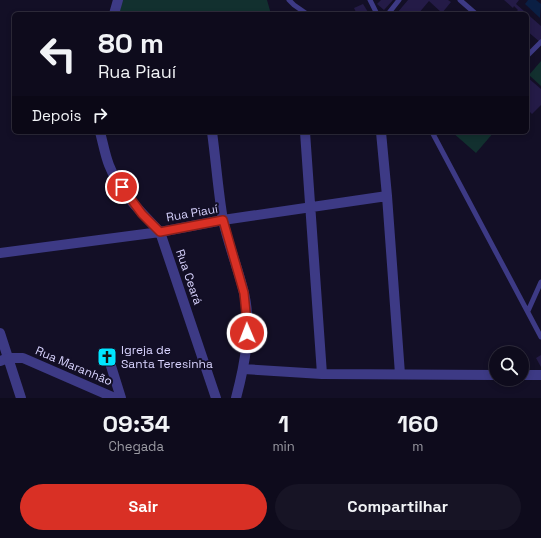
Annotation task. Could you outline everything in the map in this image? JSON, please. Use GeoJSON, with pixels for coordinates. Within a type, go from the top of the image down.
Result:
{"type":"FeatureCollection","features":[{"type":"Feature","properties":{"kind":"street"},"geometry":{"type":"LineString","coordinates":[[115,12],[118,0]]}},
{"type":"Feature","properties":{"kind":"street","name":"Rua Ceará"},"geometry":{"type":"LineString","coordinates":[[101,134],[109,164],[116,179],[142,214],[160,232],[216,398]]}},
{"type":"Feature","properties":{"kind":"street"},"geometry":{"type":"LineString","coordinates":[[212,134],[223,220],[245,300],[247,333],[244,369],[236,398]]}},
{"type":"Feature","properties":{"kind":"street"},"geometry":{"type":"LineString","coordinates":[[305,134],[322,374]]}},
{"type":"Feature","properties":{"kind":"street"},"geometry":{"type":"LineString","coordinates":[[381,134],[388,196],[400,374]]}},
{"type":"Feature","properties":{"kind":"street","name":"Rua Piauí"},"geometry":{"type":"LineString","coordinates":[[0,253],[160,232],[223,220],[388,196]]}},
{"type":"Feature","properties":{"kind":"street"},"geometry":{"type":"LineString","coordinates":[[0,333],[4,359],[21,398]]}},
{"type":"Feature","properties":{"kind":"street","name":"Rua Maranhão"},"geometry":{"type":"LineString","coordinates":[[4,359],[23,358],[115,398]]}},
{"type":"Feature","properties":{"kind":"street"},"geometry":{"type":"LineString","coordinates":[[111,366],[121,398]]}},
{"type":"Feature","properties":{"kind":"street"},"geometry":{"type":"LineString","coordinates":[[244,369],[322,374],[489,375]]}},
{"type":"Feature","properties":{"kind":"street"},"geometry":{"type":"LineString","coordinates":[[529,375],[541,375]]}},
{"type":"Feature","properties":{"kind":"lane"},"geometry":{"type":"LineString","coordinates":[[289,0],[304,12]]}},
{"type":"Feature","properties":{"kind":"lane"},"geometry":{"type":"LineString","coordinates":[[370,0],[376,12]]}},
{"type":"Feature","properties":{"kind":"lane"},"geometry":{"type":"LineString","coordinates":[[390,12],[399,0]]}},
{"type":"Feature","properties":{"kind":"lane"},"geometry":{"type":"LineString","coordinates":[[460,0],[474,12]]}},
{"type":"Feature","properties":{"kind":"lane"},"geometry":{"type":"LineString","coordinates":[[529,54],[541,42]]}},
{"type":"Feature","properties":{"kind":"lane"},"geometry":{"type":"LineString","coordinates":[[433,134],[541,337]]}},
{"type":"Feature","properties":{"kind":"lane"},"geometry":{"type":"LineString","coordinates":[[528,311],[541,282]]}},
{"type":"Feature","properties":{"kind":"green space"},"geometry":{"type":"Polygon","coordinates":[[[115,0],[267,0],[270,12],[112,12],[115,0]]]}},
{"type":"Feature","properties":{"kind":"green space"},"geometry":{"type":"Polygon","coordinates":[[[541,61],[541,86],[529,75],[541,61]]]}},
{"type":"Feature","properties":{"kind":"green space"},"geometry":{"type":"Polygon","coordinates":[[[454,134],[492,134],[476,153],[454,134]]]}},
{"type":"Feature","properties":{"kind":"water"},"geometry":{"type":"Polygon","coordinates":[[[528,0],[536,0],[541,4],[540,18],[525,4],[528,0]]]}},
{"type":"Feature","properties":{"kind":"building"},"geometry":{"type":"Polygon","coordinates":[[[381,0],[393,0],[384,10],[377,4],[381,0]]]}},
{"type":"Feature","properties":{"kind":"building"},"geometry":{"type":"Polygon","coordinates":[[[408,0],[448,0],[451,2],[443,12],[429,1],[420,12],[398,12],[408,0]]]}},
{"type":"Feature","properties":{"kind":"building"},"geometry":{"type":"Polygon","coordinates":[[[504,0],[519,0],[516,4],[525,12],[516,12],[518,10],[514,6],[513,8],[504,0]]]}},
{"type":"Feature","properties":{"kind":"building"},"geometry":{"type":"Polygon","coordinates":[[[363,4],[368,12],[356,12],[354,8],[363,4]]]}},
{"type":"Feature","properties":{"kind":"building"},"geometry":{"type":"Polygon","coordinates":[[[529,15],[541,26],[540,42],[529,33],[529,15]]]}},
{"type":"Feature","properties":{"kind":"building"},"geometry":{"type":"Polygon","coordinates":[[[529,79],[541,89],[541,105],[532,114],[529,111],[529,79]]]}},
{"type":"Feature","properties":{"kind":"building"},"geometry":{"type":"Polygon","coordinates":[[[541,355],[541,367],[536,358],[541,355]]]}},
{"type":"Feature","properties":{"kind":"place","name":"Igreja de Santa Teresinha"},"geometry":{"type":"Point","coordinates":[107,357]}},
{"type":"Feature","properties":{"kind":"route"},"geometry":{"type":"LineString","coordinates":[[122,187],[142,214],[160,232],[223,220],[244,293],[247,333]]}}]}
